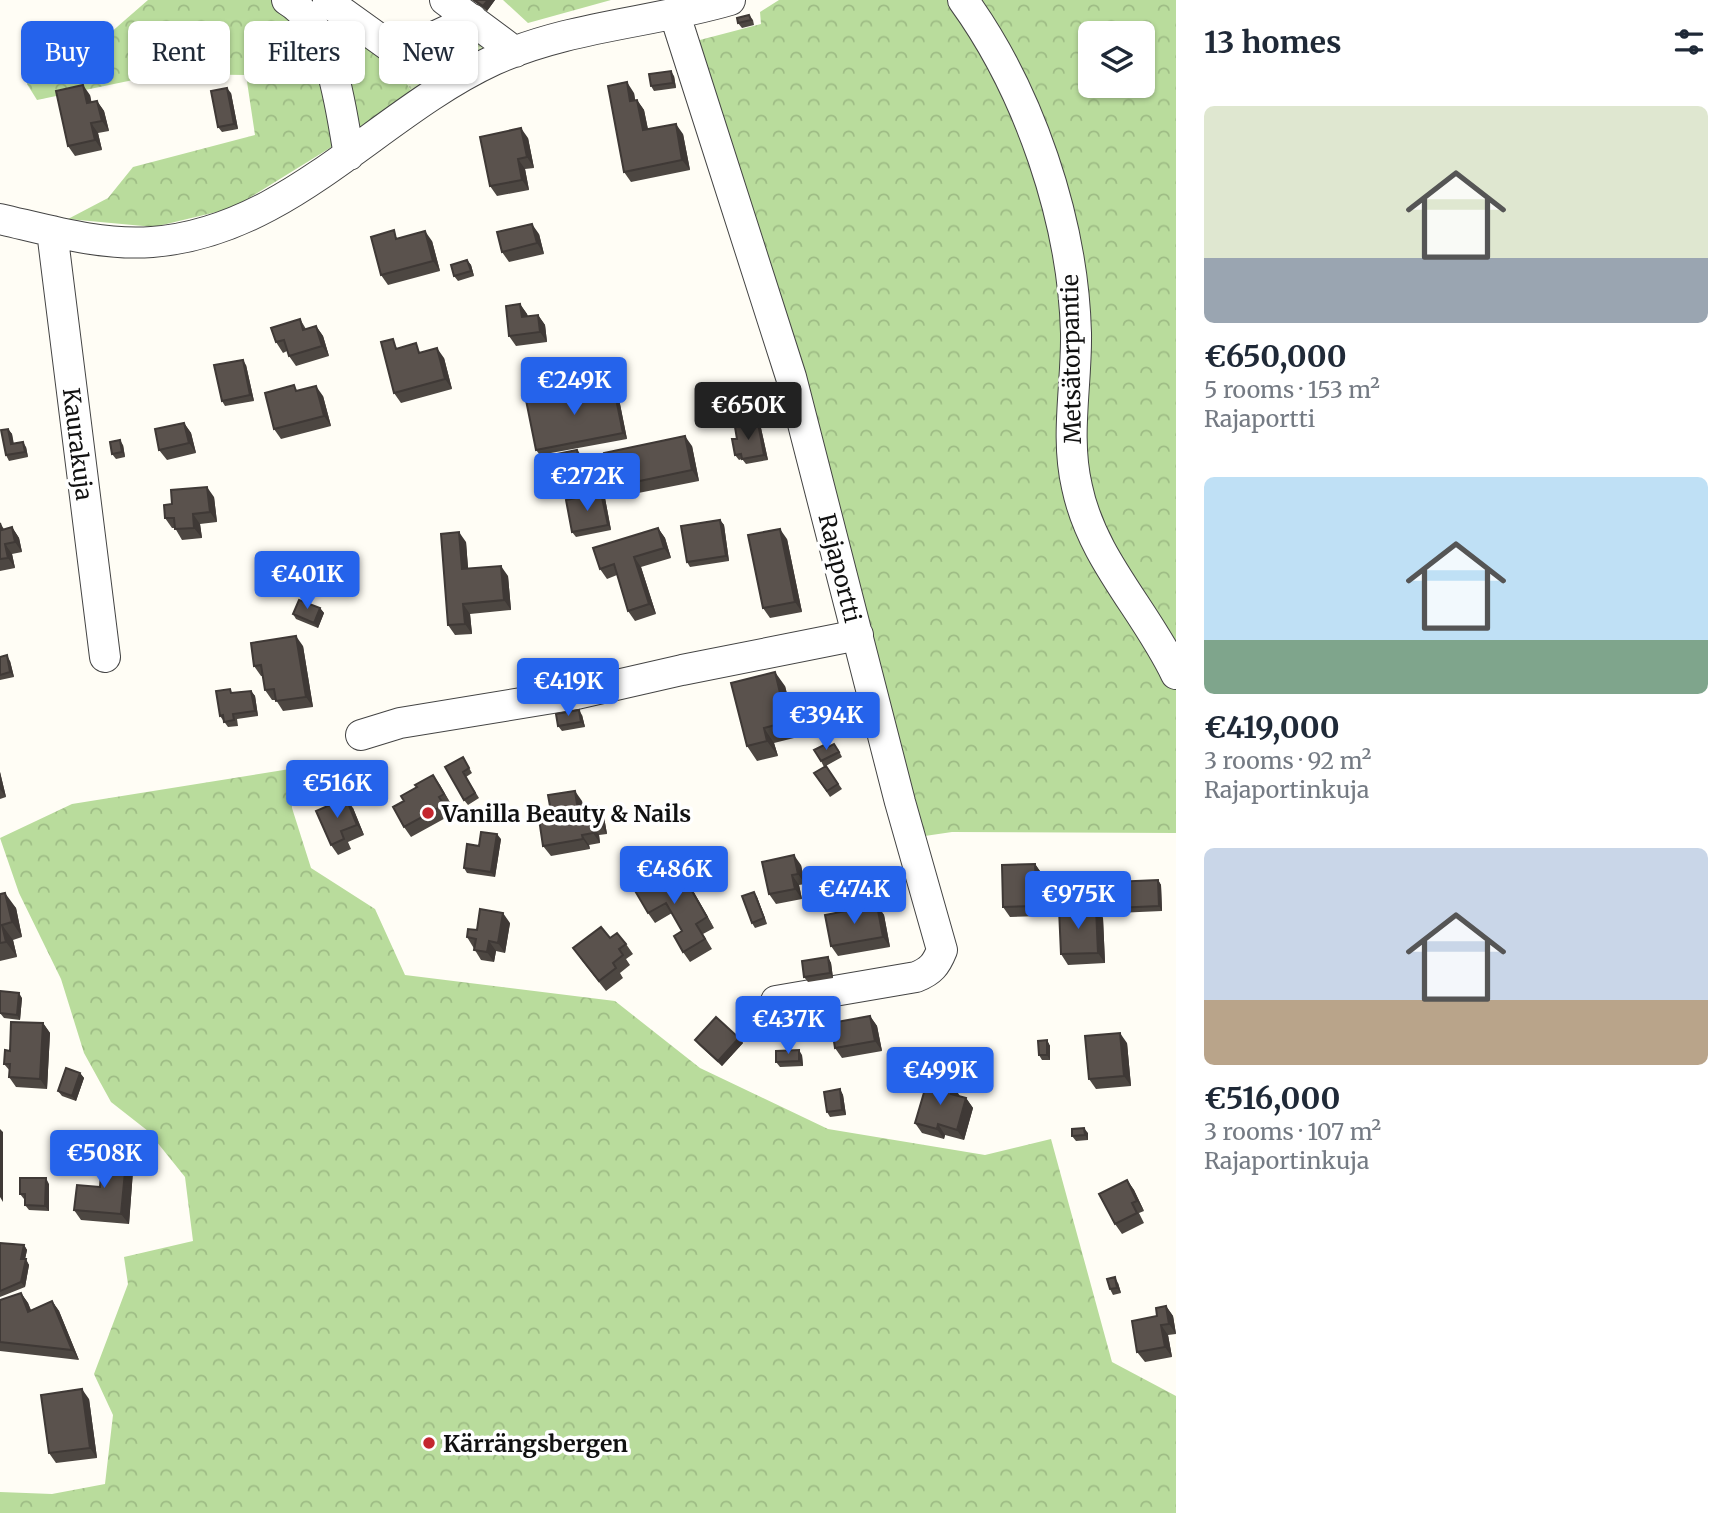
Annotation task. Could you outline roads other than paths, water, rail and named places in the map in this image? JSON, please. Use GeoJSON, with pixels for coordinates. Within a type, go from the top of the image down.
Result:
{"type":"FeatureCollection","features":[{"type":"Feature","properties":{"kind":"street"},"geometry":{"type":"LineString","coordinates":[[287,0],[306,14],[329,61],[349,155]]}},
{"type":"Feature","properties":{"kind":"street"},"geometry":{"type":"LineString","coordinates":[[445,0],[515,52]]}},
{"type":"Feature","properties":{"kind":"street"},"geometry":{"type":"LineString","coordinates":[[0,219],[115,241],[151,242],[192,235],[241,219],[306,185],[436,93],[493,61],[539,43],[592,29],[676,15],[730,0]]}},
{"type":"Feature","properties":{"kind":"street","name":"Metsätorpantie"},"geometry":{"type":"LineString","coordinates":[[963,0],[987,33],[1011,79],[1059,211],[1074,295],[1076,337],[1072,451],[1076,485],[1084,515],[1097,546],[1116,579],[1162,645],[1176,674]]}},
{"type":"Feature","properties":{"kind":"street"},"geometry":{"type":"LineString","coordinates":[[328,2],[399,53],[472,19]]}},
{"type":"Feature","properties":{"kind":"street","name":"Rajaportti"},"geometry":{"type":"LineString","coordinates":[[676,15],[779,338],[900,802],[942,950],[936,965],[916,976],[776,1001]]}},
{"type":"Feature","properties":{"kind":"street","name":"Kaurakuja"},"geometry":{"type":"LineString","coordinates":[[52,231],[105,657]]}},
{"type":"Feature","properties":{"kind":"street"},"geometry":{"type":"LineString","coordinates":[[361,735],[400,723],[577,694],[858,635]]}},
{"type":"Feature","properties":{"kind":"place","name":"Vanilla Beauty & Nails"},"geometry":{"type":"Point","coordinates":[428,813]}},
{"type":"Feature","properties":{"kind":"place","name":"Kärrängsbergen"},"geometry":{"type":"Point","coordinates":[429,1443]}}]}
